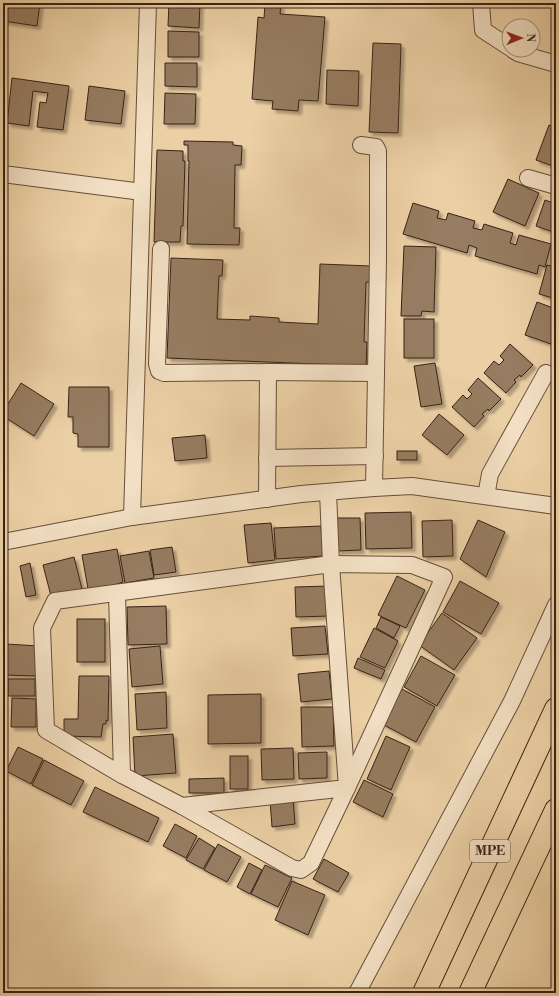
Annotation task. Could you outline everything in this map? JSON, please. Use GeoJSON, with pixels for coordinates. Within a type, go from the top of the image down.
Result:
{"type":"FeatureCollection","features":[{"type":"Feature","properties":{"kind":"highway","name":"MPE"},"geometry":{"type":"LineString","coordinates":[[424,993],[556,709]]}},
{"type":"Feature","properties":{"kind":"highway","name":"MPE"},"geometry":{"type":"LineString","coordinates":[[470,993],[556,810]]}},
{"type":"Feature","properties":{"kind":"street"},"geometry":{"type":"LineString","coordinates":[[132,517],[148,3]]}},
{"type":"Feature","properties":{"kind":"street"},"geometry":{"type":"LineString","coordinates":[[481,3],[483,30],[501,42]]}},
{"type":"Feature","properties":{"kind":"street"},"geometry":{"type":"LineString","coordinates":[[535,58],[556,64]]}},
{"type":"Feature","properties":{"kind":"street"},"geometry":{"type":"LineString","coordinates":[[361,145],[376,147],[378,151],[374,488]]}},
{"type":"Feature","properties":{"kind":"street"},"geometry":{"type":"LineString","coordinates":[[3,174],[142,192]]}},
{"type":"Feature","properties":{"kind":"street"},"geometry":{"type":"LineString","coordinates":[[528,178],[556,186]]}},
{"type":"Feature","properties":{"kind":"street"},"geometry":{"type":"LineString","coordinates":[[161,249],[157,364],[159,371],[164,373],[376,373]]}},
{"type":"Feature","properties":{"kind":"street"},"geometry":{"type":"LineString","coordinates":[[267,499],[268,372]]}},
{"type":"Feature","properties":{"kind":"street"},"geometry":{"type":"LineString","coordinates":[[486,496],[490,474],[546,373]]}},
{"type":"Feature","properties":{"kind":"street"},"geometry":{"type":"LineString","coordinates":[[267,458],[375,456]]}},
{"type":"Feature","properties":{"kind":"street"},"geometry":{"type":"LineString","coordinates":[[3,542],[132,517],[267,499],[374,488],[412,486],[556,506]]}},
{"type":"Feature","properties":{"kind":"street"},"geometry":{"type":"LineString","coordinates":[[328,492],[331,564],[347,788]]}},
{"type":"Feature","properties":{"kind":"street"},"geometry":{"type":"LineString","coordinates":[[331,564],[412,565],[444,577],[311,863],[301,870],[292,868],[182,806],[122,775],[46,730],[42,628],[55,601],[118,594],[331,564]]}},
{"type":"Feature","properties":{"kind":"street"},"geometry":{"type":"LineString","coordinates":[[118,594],[122,775]]}},
{"type":"Feature","properties":{"kind":"street"},"geometry":{"type":"LineString","coordinates":[[357,993],[512,701],[556,605]]}},
{"type":"Feature","properties":{"kind":"street"},"geometry":{"type":"LineString","coordinates":[[182,806],[347,788]]}},
{"type":"Feature","properties":{"kind":"building"},"geometry":{"type":"Polygon","coordinates":[[[3,3],[40,3],[37,26],[3,21],[3,3]]]}},
{"type":"Feature","properties":{"kind":"building"},"geometry":{"type":"Polygon","coordinates":[[[169,3],[200,3],[199,28],[168,26],[169,3]]]}},
{"type":"Feature","properties":{"kind":"building"},"geometry":{"type":"Polygon","coordinates":[[[265,4],[281,5],[280,14],[325,17],[318,101],[299,100],[298,111],[272,109],[273,101],[252,99],[258,17],[264,18],[265,4]]]}},
{"type":"Feature","properties":{"kind":"building"},"geometry":{"type":"Polygon","coordinates":[[[168,31],[199,32],[199,57],[168,57],[168,31]]]}},
{"type":"Feature","properties":{"kind":"building"},"geometry":{"type":"Polygon","coordinates":[[[373,43],[401,44],[398,133],[369,132],[373,43]]]}},
{"type":"Feature","properties":{"kind":"building"},"geometry":{"type":"Polygon","coordinates":[[[165,63],[197,63],[197,87],[165,86],[165,63]]]}},
{"type":"Feature","properties":{"kind":"building"},"geometry":{"type":"Polygon","coordinates":[[[327,70],[359,71],[358,106],[326,104],[327,70]]]}},
{"type":"Feature","properties":{"kind":"building"},"geometry":{"type":"Polygon","coordinates":[[[12,78],[69,86],[63,130],[37,127],[40,102],[46,103],[48,93],[33,91],[29,126],[7,123],[12,78]]]}},
{"type":"Feature","properties":{"kind":"building"},"geometry":{"type":"Polygon","coordinates":[[[89,86],[125,91],[121,124],[85,120],[89,86]]]}},
{"type":"Feature","properties":{"kind":"building"},"geometry":{"type":"Polygon","coordinates":[[[165,93],[196,94],[195,124],[164,124],[165,93]]]}},
{"type":"Feature","properties":{"kind":"building"},"geometry":{"type":"Polygon","coordinates":[[[549,125],[556,128],[556,167],[536,160],[549,125]]]}},
{"type":"Feature","properties":{"kind":"building"},"geometry":{"type":"Polygon","coordinates":[[[184,141],[233,142],[233,145],[242,146],[241,165],[235,165],[234,228],[240,228],[239,245],[187,244],[189,161],[188,145],[184,145],[184,141]]]}},
{"type":"Feature","properties":{"kind":"building"},"geometry":{"type":"Polygon","coordinates":[[[157,150],[183,151],[183,161],[185,161],[183,226],[181,226],[180,242],[154,242],[157,150]]]}},
{"type":"Feature","properties":{"kind":"building"},"geometry":{"type":"Polygon","coordinates":[[[508,179],[539,193],[525,226],[493,212],[508,179]]]}},
{"type":"Feature","properties":{"kind":"building"},"geometry":{"type":"Polygon","coordinates":[[[545,200],[556,204],[556,233],[536,226],[545,200]]]}},
{"type":"Feature","properties":{"kind":"building"},"geometry":{"type":"Polygon","coordinates":[[[413,203],[439,211],[437,218],[446,220],[448,213],[475,221],[473,228],[482,230],[484,224],[513,233],[510,243],[516,245],[519,235],[551,244],[545,267],[539,265],[537,274],[475,256],[477,248],[469,245],[467,253],[403,234],[413,203]]]}},
{"type":"Feature","properties":{"kind":"building"},"geometry":{"type":"Polygon","coordinates":[[[404,246],[436,247],[434,312],[422,311],[421,316],[401,316],[404,246]]]}},
{"type":"Feature","properties":{"kind":"building"},"geometry":{"type":"Polygon","coordinates":[[[171,258],[223,260],[222,276],[219,276],[217,319],[250,320],[250,316],[279,318],[279,322],[318,324],[320,264],[371,266],[370,282],[366,282],[364,342],[367,342],[366,366],[167,358],[171,258]]]}},
{"type":"Feature","properties":{"kind":"building"},"geometry":{"type":"Polygon","coordinates":[[[547,265],[556,267],[556,299],[539,294],[547,265]]]}},
{"type":"Feature","properties":{"kind":"building"},"geometry":{"type":"Polygon","coordinates":[[[537,302],[556,309],[556,330],[551,344],[525,335],[537,302]]]}},
{"type":"Feature","properties":{"kind":"building"},"geometry":{"type":"Polygon","coordinates":[[[404,319],[434,319],[434,358],[404,358],[404,319]]]}},
{"type":"Feature","properties":{"kind":"building"},"geometry":{"type":"Polygon","coordinates":[[[510,344],[533,365],[521,377],[520,375],[514,380],[516,382],[506,393],[484,373],[494,361],[499,365],[504,360],[500,356],[510,344]]]}},
{"type":"Feature","properties":{"kind":"building"},"geometry":{"type":"Polygon","coordinates":[[[435,363],[442,404],[421,407],[414,366],[435,363]]]}},
{"type":"Feature","properties":{"kind":"building"},"geometry":{"type":"Polygon","coordinates":[[[478,378],[501,399],[489,411],[488,409],[482,414],[484,416],[474,427],[452,407],[463,395],[467,399],[472,394],[468,390],[478,378]]]}},
{"type":"Feature","properties":{"kind":"building"},"geometry":{"type":"Polygon","coordinates":[[[21,383],[54,404],[34,436],[3,416],[3,412],[21,383]]]}},
{"type":"Feature","properties":{"kind":"building"},"geometry":{"type":"Polygon","coordinates":[[[69,387],[109,387],[109,447],[78,447],[78,434],[73,433],[73,417],[68,417],[69,387]]]}},
{"type":"Feature","properties":{"kind":"building"},"geometry":{"type":"Polygon","coordinates":[[[439,414],[464,435],[447,455],[422,435],[439,414]]]}},
{"type":"Feature","properties":{"kind":"building"},"geometry":{"type":"Polygon","coordinates":[[[205,435],[207,458],[175,461],[172,438],[205,435]]]}},
{"type":"Feature","properties":{"kind":"building"},"geometry":{"type":"Polygon","coordinates":[[[397,451],[417,451],[417,460],[397,460],[397,451]]]}},
{"type":"Feature","properties":{"kind":"building"},"geometry":{"type":"Polygon","coordinates":[[[411,512],[412,548],[366,549],[365,513],[411,512]]]}},
{"type":"Feature","properties":{"kind":"building"},"geometry":{"type":"Polygon","coordinates":[[[336,518],[360,518],[361,550],[337,551],[336,518]]]}},
{"type":"Feature","properties":{"kind":"building"},"geometry":{"type":"Polygon","coordinates":[[[452,520],[453,556],[423,557],[422,521],[452,520]]]}},
{"type":"Feature","properties":{"kind":"building"},"geometry":{"type":"Polygon","coordinates":[[[478,520],[505,532],[486,577],[460,559],[478,520]]]}},
{"type":"Feature","properties":{"kind":"building"},"geometry":{"type":"Polygon","coordinates":[[[271,523],[275,560],[248,563],[244,525],[271,523]]]}},
{"type":"Feature","properties":{"kind":"building"},"geometry":{"type":"Polygon","coordinates":[[[321,526],[323,556],[276,559],[274,528],[321,526]]]}},
{"type":"Feature","properties":{"kind":"building"},"geometry":{"type":"Polygon","coordinates":[[[172,547],[176,572],[154,575],[150,550],[172,547]]]}},
{"type":"Feature","properties":{"kind":"building"},"geometry":{"type":"Polygon","coordinates":[[[117,549],[123,582],[108,587],[88,589],[82,555],[117,549]]]}},
{"type":"Feature","properties":{"kind":"building"},"geometry":{"type":"Polygon","coordinates":[[[149,551],[154,578],[125,583],[120,556],[149,551]]]}},
{"type":"Feature","properties":{"kind":"building"},"geometry":{"type":"Polygon","coordinates":[[[74,557],[82,589],[51,596],[43,565],[74,557]]]}},
{"type":"Feature","properties":{"kind":"building"},"geometry":{"type":"Polygon","coordinates":[[[30,563],[36,595],[26,597],[20,566],[30,563]]]}},
{"type":"Feature","properties":{"kind":"building"},"geometry":{"type":"Polygon","coordinates":[[[397,576],[425,590],[406,628],[378,615],[397,576]]]}},
{"type":"Feature","properties":{"kind":"building"},"geometry":{"type":"Polygon","coordinates":[[[460,581],[499,603],[481,634],[443,612],[460,581]]]}},
{"type":"Feature","properties":{"kind":"building"},"geometry":{"type":"Polygon","coordinates":[[[328,586],[329,616],[296,617],[295,587],[328,586]]]}},
{"type":"Feature","properties":{"kind":"building"},"geometry":{"type":"Polygon","coordinates":[[[166,606],[167,644],[128,645],[127,607],[166,606]]]}},
{"type":"Feature","properties":{"kind":"building"},"geometry":{"type":"Polygon","coordinates":[[[442,613],[477,638],[454,670],[419,645],[442,613]]]}},
{"type":"Feature","properties":{"kind":"building"},"geometry":{"type":"Polygon","coordinates":[[[381,617],[400,626],[394,638],[376,628],[381,617]]]}},
{"type":"Feature","properties":{"kind":"building"},"geometry":{"type":"Polygon","coordinates":[[[77,619],[105,619],[105,662],[77,662],[77,619]]]}},
{"type":"Feature","properties":{"kind":"building"},"geometry":{"type":"Polygon","coordinates":[[[325,626],[328,654],[293,656],[291,628],[325,626]]]}},
{"type":"Feature","properties":{"kind":"building"},"geometry":{"type":"Polygon","coordinates":[[[374,628],[398,641],[385,668],[360,657],[374,628]]]}},
{"type":"Feature","properties":{"kind":"building"},"geometry":{"type":"Polygon","coordinates":[[[6,644],[39,646],[37,676],[5,675],[6,644]]]}},
{"type":"Feature","properties":{"kind":"building"},"geometry":{"type":"Polygon","coordinates":[[[160,646],[163,684],[132,687],[129,649],[160,646]]]}},
{"type":"Feature","properties":{"kind":"building"},"geometry":{"type":"Polygon","coordinates":[[[421,656],[455,675],[437,706],[404,687],[421,656]]]}},
{"type":"Feature","properties":{"kind":"building"},"geometry":{"type":"Polygon","coordinates":[[[358,658],[385,670],[381,679],[354,668],[358,658]]]}},
{"type":"Feature","properties":{"kind":"building"},"geometry":{"type":"Polygon","coordinates":[[[329,671],[332,699],[301,702],[298,674],[329,671]]]}},
{"type":"Feature","properties":{"kind":"building"},"geometry":{"type":"Polygon","coordinates":[[[79,676],[109,676],[108,721],[106,720],[106,724],[103,724],[101,737],[64,736],[64,719],[78,719],[79,676]]]}},
{"type":"Feature","properties":{"kind":"building"},"geometry":{"type":"Polygon","coordinates":[[[8,679],[35,679],[35,696],[8,696],[8,679]]]}},
{"type":"Feature","properties":{"kind":"building"},"geometry":{"type":"Polygon","coordinates":[[[402,689],[435,707],[416,742],[382,724],[402,689]]]}},
{"type":"Feature","properties":{"kind":"building"},"geometry":{"type":"Polygon","coordinates":[[[166,692],[167,728],[137,730],[135,694],[166,692]]]}},
{"type":"Feature","properties":{"kind":"building"},"geometry":{"type":"Polygon","coordinates":[[[261,694],[261,743],[208,744],[208,695],[261,694]]]}},
{"type":"Feature","properties":{"kind":"building"},"geometry":{"type":"Polygon","coordinates":[[[12,698],[36,699],[36,727],[11,727],[12,698]]]}},
{"type":"Feature","properties":{"kind":"building"},"geometry":{"type":"Polygon","coordinates":[[[301,707],[333,707],[334,746],[302,747],[301,707]]]}},
{"type":"Feature","properties":{"kind":"building"},"geometry":{"type":"Polygon","coordinates":[[[173,734],[176,773],[135,776],[133,737],[173,734]]]}},
{"type":"Feature","properties":{"kind":"building"},"geometry":{"type":"Polygon","coordinates":[[[386,736],[410,747],[391,790],[367,779],[386,736]]]}},
{"type":"Feature","properties":{"kind":"building"},"geometry":{"type":"Polygon","coordinates":[[[18,747],[43,759],[31,784],[6,771],[18,747]]]}},
{"type":"Feature","properties":{"kind":"building"},"geometry":{"type":"Polygon","coordinates":[[[293,748],[294,779],[262,780],[261,749],[293,748]]]}},
{"type":"Feature","properties":{"kind":"building"},"geometry":{"type":"Polygon","coordinates":[[[327,752],[327,778],[299,779],[298,753],[327,752]]]}},
{"type":"Feature","properties":{"kind":"building"},"geometry":{"type":"Polygon","coordinates":[[[230,756],[248,756],[248,789],[230,789],[230,756]]]}},
{"type":"Feature","properties":{"kind":"building"},"geometry":{"type":"Polygon","coordinates":[[[44,760],[84,781],[71,805],[32,785],[44,760]]]}},
{"type":"Feature","properties":{"kind":"building"},"geometry":{"type":"Polygon","coordinates":[[[224,778],[224,793],[189,793],[189,779],[224,778]]]}},
{"type":"Feature","properties":{"kind":"building"},"geometry":{"type":"Polygon","coordinates":[[[364,780],[393,794],[383,817],[353,802],[364,780]]]}},
{"type":"Feature","properties":{"kind":"building"},"geometry":{"type":"Polygon","coordinates":[[[95,787],[159,818],[148,842],[83,812],[95,787]]]}},
{"type":"Feature","properties":{"kind":"building"},"geometry":{"type":"Polygon","coordinates":[[[293,798],[295,824],[272,827],[270,800],[293,798]]]}},
{"type":"Feature","properties":{"kind":"building"},"geometry":{"type":"Polygon","coordinates":[[[175,824],[197,836],[186,858],[163,846],[175,824]]]}},
{"type":"Feature","properties":{"kind":"building"},"geometry":{"type":"Polygon","coordinates":[[[199,838],[215,848],[203,869],[186,860],[199,838]]]}},
{"type":"Feature","properties":{"kind":"building"},"geometry":{"type":"Polygon","coordinates":[[[218,844],[241,857],[227,882],[204,870],[218,844]]]}},
{"type":"Feature","properties":{"kind":"building"},"geometry":{"type":"Polygon","coordinates":[[[324,859],[349,873],[338,892],[313,879],[324,859]]]}},
{"type":"Feature","properties":{"kind":"building"},"geometry":{"type":"Polygon","coordinates":[[[249,863],[262,870],[250,894],[237,887],[249,863]]]}},
{"type":"Feature","properties":{"kind":"building"},"geometry":{"type":"Polygon","coordinates":[[[265,865],[292,878],[278,907],[251,894],[265,865]]]}},
{"type":"Feature","properties":{"kind":"building"},"geometry":{"type":"Polygon","coordinates":[[[292,881],[325,895],[308,935],[275,920],[292,881]]]}}]}
